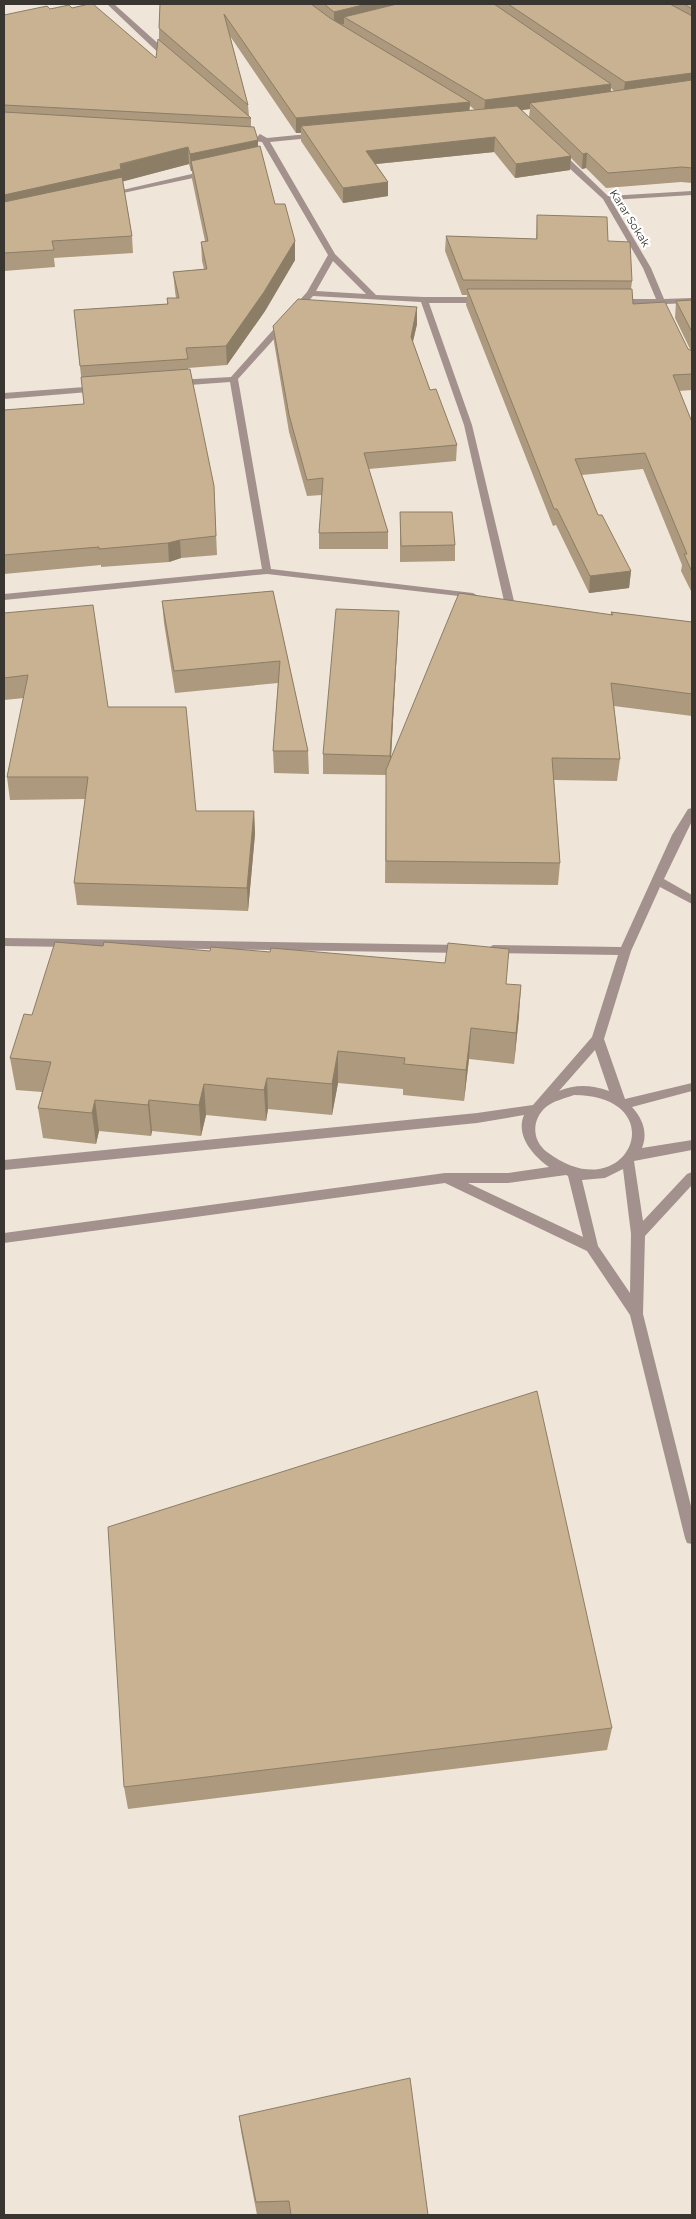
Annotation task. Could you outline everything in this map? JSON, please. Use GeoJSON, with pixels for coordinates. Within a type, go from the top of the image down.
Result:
{"type":"FeatureCollection","features":[{"type":"Feature","properties":{"kind":"street"},"geometry":{"type":"LineString","coordinates":[[110,4],[179,66]]}},
{"type":"Feature","properties":{"kind":"street"},"geometry":{"type":"LineString","coordinates":[[250,127],[265,140],[332,255],[374,297]]}},
{"type":"Feature","properties":{"kind":"street"},"geometry":{"type":"LineString","coordinates":[[236,138],[265,140],[324,134]]}},
{"type":"Feature","properties":{"kind":"street","name":"Karar Sokak"},"geometry":{"type":"LineString","coordinates":[[555,150],[606,198],[647,268],[660,302],[670,320]]}},
{"type":"Feature","properties":{"kind":"street"},"geometry":{"type":"LineString","coordinates":[[265,159],[275,157]]}},
{"type":"Feature","properties":{"kind":"street"},"geometry":{"type":"LineString","coordinates":[[102,195],[217,170]]}},
{"type":"Feature","properties":{"kind":"street"},"geometry":{"type":"LineString","coordinates":[[606,198],[692,193]]}},
{"type":"Feature","properties":{"kind":"street"},"geometry":{"type":"LineString","coordinates":[[167,384],[234,379],[312,293],[332,255]]}},
{"type":"Feature","properties":{"kind":"street"},"geometry":{"type":"LineString","coordinates":[[312,293],[424,300],[493,300]]}},
{"type":"Feature","properties":{"kind":"street"},"geometry":{"type":"LineString","coordinates":[[424,300],[468,425],[509,601]]}},
{"type":"Feature","properties":{"kind":"street"},"geometry":{"type":"LineString","coordinates":[[611,302],[692,301]]}},
{"type":"Feature","properties":{"kind":"street"},"geometry":{"type":"LineString","coordinates":[[234,379],[267,571]]}},
{"type":"Feature","properties":{"kind":"street"},"geometry":{"type":"LineString","coordinates":[[4,396],[110,388]]}},
{"type":"Feature","properties":{"kind":"street"},"geometry":{"type":"LineString","coordinates":[[4,597],[267,571],[480,597]]}},
{"type":"Feature","properties":{"kind":"street"},"geometry":{"type":"LineString","coordinates":[[692,812],[678,835],[625,951],[598,1039],[539,1105],[528,1126],[530,1140],[538,1154],[552,1165],[570,1171],[595,1174],[608,1172],[630,1157],[692,1145]]}},
{"type":"Feature","properties":{"kind":"street"},"geometry":{"type":"LineString","coordinates":[[657,880],[692,900]]}},
{"type":"Feature","properties":{"kind":"street"},"geometry":{"type":"LineString","coordinates":[[4,942],[625,951]]}},
{"type":"Feature","properties":{"kind":"street"},"geometry":{"type":"LineString","coordinates":[[598,1039],[621,1102]]}},
{"type":"Feature","properties":{"kind":"street"},"geometry":{"type":"LineString","coordinates":[[621,1102],[692,1087]]}},
{"type":"Feature","properties":{"kind":"street"},"geometry":{"type":"LineString","coordinates":[[4,1165],[477,1118],[539,1105],[556,1094],[574,1090],[591,1090],[609,1095],[621,1102],[633,1114],[639,1126],[640,1138],[630,1157],[638,1234],[636,1314],[692,1538]]}},
{"type":"Feature","properties":{"kind":"street"},"geometry":{"type":"LineString","coordinates":[[4,1238],[445,1178],[508,1178],[570,1171]]}},
{"type":"Feature","properties":{"kind":"street"},"geometry":{"type":"LineString","coordinates":[[570,1171],[592,1247],[636,1314]]}},
{"type":"Feature","properties":{"kind":"street"},"geometry":{"type":"LineString","coordinates":[[445,1178],[592,1247]]}},
{"type":"Feature","properties":{"kind":"street"},"geometry":{"type":"LineString","coordinates":[[638,1234],[692,1178]]}},
{"type":"Feature","properties":{"kind":"building"},"geometry":{"type":"Polygon","coordinates":[[[93,4],[156,58],[158,39],[251,118],[4,105],[4,15],[47,6],[50,9],[69,5],[72,8],[93,4]]]}},
{"type":"Feature","properties":{"kind":"building"},"geometry":{"type":"Polygon","coordinates":[[[160,4],[311,4],[330,18],[470,102],[296,118],[224,14],[248,105],[159,28],[160,4]]]}},
{"type":"Feature","properties":{"kind":"building"},"geometry":{"type":"Polygon","coordinates":[[[324,4],[367,4],[334,12],[324,4]]]}},
{"type":"Feature","properties":{"kind":"building"},"geometry":{"type":"Polygon","coordinates":[[[397,4],[494,4],[611,84],[485,100],[344,17],[397,4]]]}},
{"type":"Feature","properties":{"kind":"building"},"geometry":{"type":"Polygon","coordinates":[[[508,4],[670,4],[692,16],[692,73],[625,82],[508,4]]]}},
{"type":"Feature","properties":{"kind":"building"},"geometry":{"type":"Polygon","coordinates":[[[684,4],[692,4],[692,9],[684,4]]]}},
{"type":"Feature","properties":{"kind":"building"},"geometry":{"type":"Polygon","coordinates":[[[692,80],[692,168],[682,167],[608,173],[587,153],[583,154],[530,103],[692,80]]]}},
{"type":"Feature","properties":{"kind":"building"},"geometry":{"type":"Polygon","coordinates":[[[517,106],[571,156],[516,164],[495,137],[366,151],[388,182],[343,188],[301,126],[517,106]]]}},
{"type":"Feature","properties":{"kind":"building"},"geometry":{"type":"Polygon","coordinates":[[[4,112],[254,127],[258,140],[190,154],[188,147],[120,164],[121,169],[4,195],[4,112]]]}},
{"type":"Feature","properties":{"kind":"building"},"geometry":{"type":"Polygon","coordinates":[[[260,146],[275,204],[285,204],[295,241],[264,292],[226,346],[186,348],[188,359],[80,366],[74,310],[168,304],[167,298],[179,298],[173,272],[207,269],[201,242],[208,241],[191,161],[260,146]]]}},
{"type":"Feature","properties":{"kind":"building"},"geometry":{"type":"Polygon","coordinates":[[[122,177],[132,236],[52,241],[54,250],[4,253],[4,202],[122,177]]]}},
{"type":"Feature","properties":{"kind":"building"},"geometry":{"type":"Polygon","coordinates":[[[537,215],[607,217],[608,241],[630,242],[632,281],[463,280],[446,236],[537,239],[537,215]]]}},
{"type":"Feature","properties":{"kind":"building"},"geometry":{"type":"Polygon","coordinates":[[[467,289],[632,289],[633,304],[665,302],[688,349],[692,351],[692,374],[673,375],[692,422],[692,572],[684,554],[687,554],[645,453],[575,459],[598,515],[602,515],[631,571],[590,576],[557,509],[554,509],[467,289]]]}},
{"type":"Feature","properties":{"kind":"building"},"geometry":{"type":"Polygon","coordinates":[[[298,299],[417,307],[411,337],[430,390],[436,389],[457,445],[364,453],[388,532],[319,533],[323,478],[307,480],[289,415],[273,326],[298,299]]]}},
{"type":"Feature","properties":{"kind":"building"},"geometry":{"type":"Polygon","coordinates":[[[692,300],[692,332],[676,301],[692,300]]]}},
{"type":"Feature","properties":{"kind":"building"},"geometry":{"type":"Polygon","coordinates":[[[190,369],[214,486],[216,536],[168,543],[4,555],[4,410],[84,404],[81,377],[190,369]]]}},
{"type":"Feature","properties":{"kind":"building"},"geometry":{"type":"Polygon","coordinates":[[[400,512],[452,512],[455,545],[401,546],[400,512]]]}},
{"type":"Feature","properties":{"kind":"building"},"geometry":{"type":"Polygon","coordinates":[[[273,591],[308,751],[273,751],[280,661],[174,671],[162,601],[273,591]]]}},
{"type":"Feature","properties":{"kind":"building"},"geometry":{"type":"Polygon","coordinates":[[[459,593],[613,615],[611,612],[692,622],[692,694],[611,683],[620,759],[552,758],[560,863],[386,861],[386,770],[459,593]]]}},
{"type":"Feature","properties":{"kind":"building"},"geometry":{"type":"Polygon","coordinates":[[[93,605],[108,707],[186,707],[196,811],[254,811],[247,888],[74,883],[88,777],[7,777],[28,675],[4,678],[4,613],[93,605]]]}},
{"type":"Feature","properties":{"kind":"building"},"geometry":{"type":"Polygon","coordinates":[[[336,609],[399,611],[390,756],[323,754],[336,609]]]}},
{"type":"Feature","properties":{"kind":"building"},"geometry":{"type":"Polygon","coordinates":[[[55,942],[103,946],[104,942],[210,951],[211,947],[270,952],[271,948],[445,963],[448,943],[509,949],[506,984],[521,985],[516,1033],[471,1028],[466,1070],[404,1064],[405,1058],[338,1051],[332,1084],[267,1078],[264,1090],[204,1084],[199,1105],[149,1100],[148,1105],[95,1100],[92,1113],[38,1108],[51,1062],[10,1058],[24,1014],[32,1015],[55,942]]]}},
{"type":"Feature","properties":{"kind":"building"},"geometry":{"type":"Polygon","coordinates":[[[537,1391],[612,1728],[124,1787],[108,1527],[537,1391]]]}},
{"type":"Feature","properties":{"kind":"building"},"geometry":{"type":"Polygon","coordinates":[[[410,2078],[428,2215],[291,2215],[289,2201],[256,2202],[239,2116],[410,2078]]]}}]}
